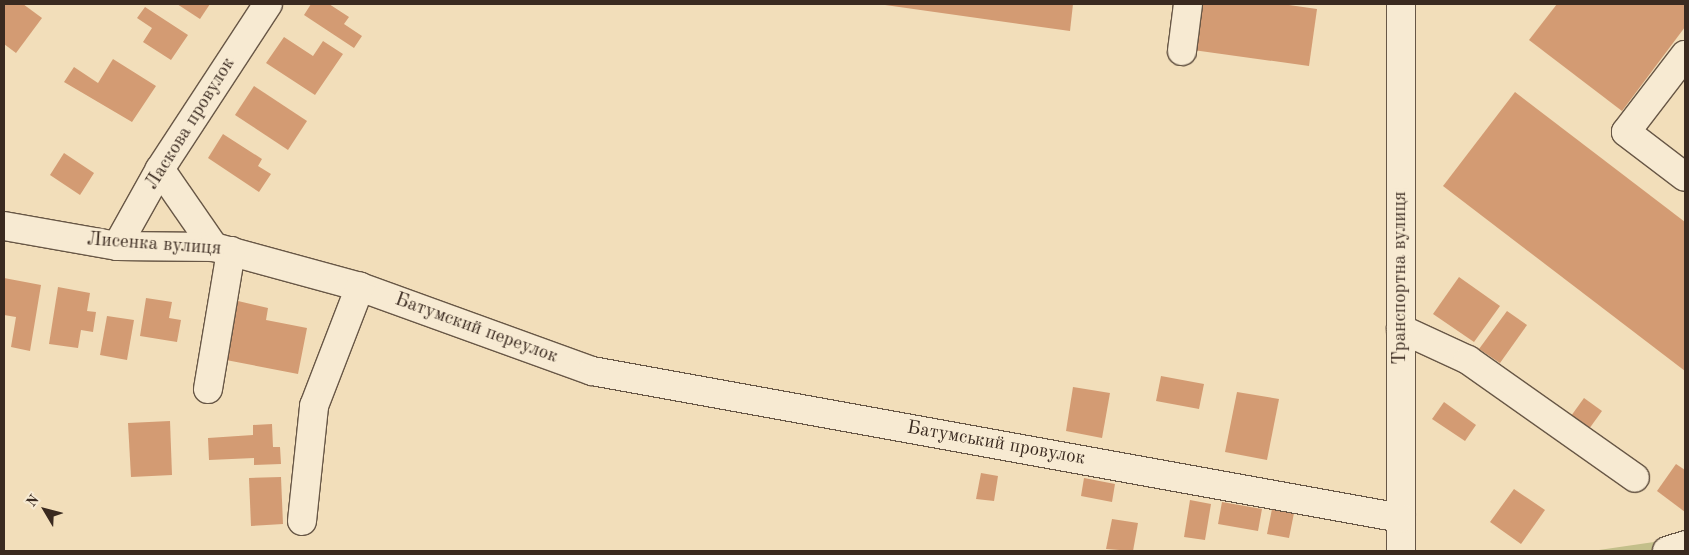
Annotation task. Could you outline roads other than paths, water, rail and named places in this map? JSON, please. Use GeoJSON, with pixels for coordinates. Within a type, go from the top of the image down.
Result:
{"type":"FeatureCollection","features":[{"type":"Feature","properties":{"kind":"street","name":"Ласкова провулок"},"geometry":{"type":"LineString","coordinates":[[117,246],[160,169],[268,4]]}},
{"type":"Feature","properties":{"kind":"street"},"geometry":{"type":"LineString","coordinates":[[1182,50],[1188,4]]}},
{"type":"Feature","properties":{"kind":"street","name":"Транспортна вулиця"},"geometry":{"type":"LineString","coordinates":[[1401,4],[1401,551]]}},
{"type":"Feature","properties":{"kind":"street"},"geometry":{"type":"LineString","coordinates":[[1685,55],[1626,132],[1685,176]]}},
{"type":"Feature","properties":{"kind":"street"},"geometry":{"type":"LineString","coordinates":[[160,169],[222,249],[208,389]]}},
{"type":"Feature","properties":{"kind":"street","name":"Лисенка вулиця"},"geometry":{"type":"LineString","coordinates":[[4,226],[117,246],[222,249],[360,287]]}},
{"type":"Feature","properties":{"kind":"street"},"geometry":{"type":"LineString","coordinates":[[302,521],[314,406],[360,287]]}},
{"type":"Feature","properties":{"kind":"street","name":"Батумский переулок"},"geometry":{"type":"LineString","coordinates":[[360,287],[592,371]]}},
{"type":"Feature","properties":{"kind":"street"},"geometry":{"type":"LineString","coordinates":[[1401,329],[1468,360],[1635,478]]}},
{"type":"Feature","properties":{"kind":"street","name":"Батумський провулок"},"geometry":{"type":"LineString","coordinates":[[592,371],[1401,518]]}},
{"type":"Feature","properties":{"kind":"street"},"geometry":{"type":"LineString","coordinates":[[1667,551],[1685,545]]}}]}
